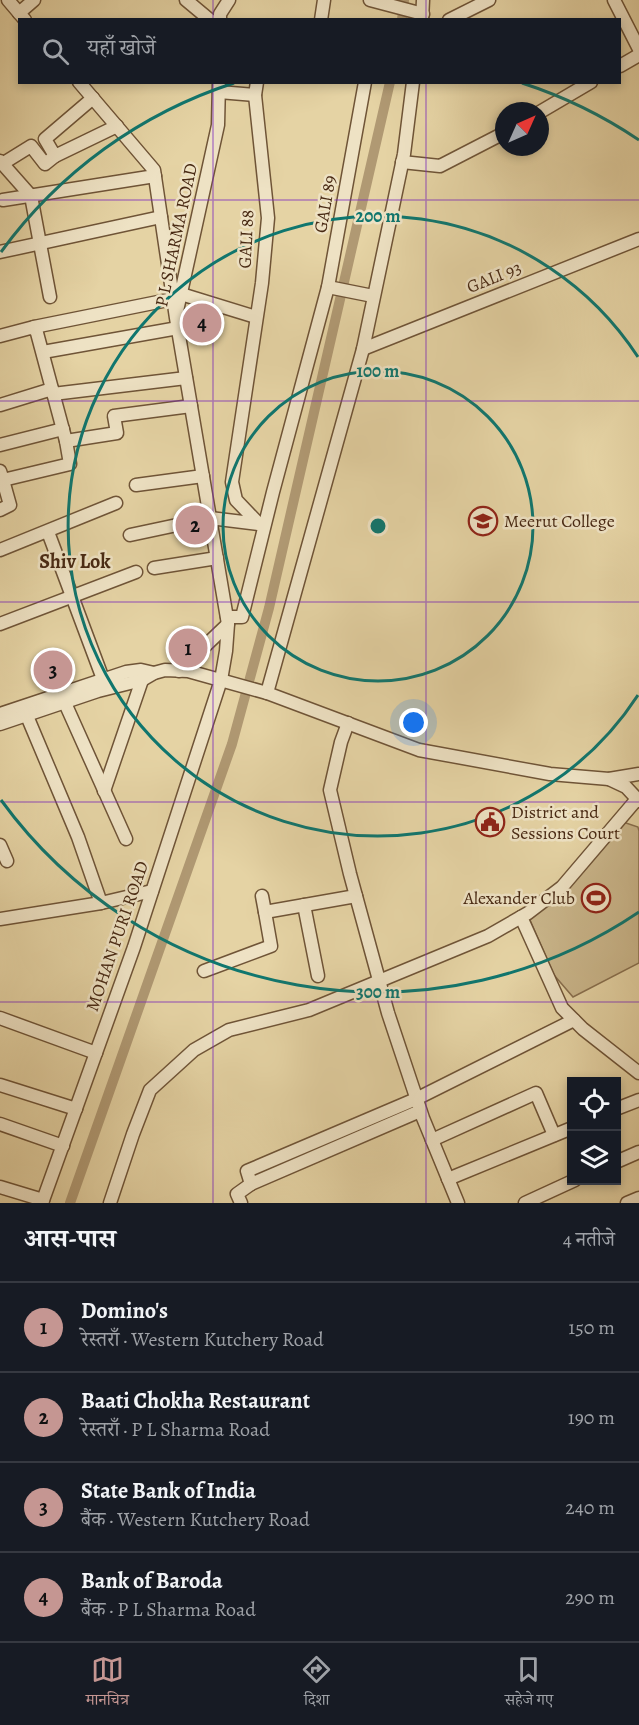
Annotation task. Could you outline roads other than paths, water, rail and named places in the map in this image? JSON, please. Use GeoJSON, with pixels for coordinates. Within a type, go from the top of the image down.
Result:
{"type":"FeatureCollection","features":[{"type":"Feature","properties":{"kind":"street"},"geometry":{"type":"LineString","coordinates":[[8,0],[22,16],[34,0]]}},
{"type":"Feature","properties":{"kind":"street"},"geometry":{"type":"LineString","coordinates":[[186,0],[208,18]]}},
{"type":"Feature","properties":{"kind":"street"},"geometry":{"type":"LineString","coordinates":[[220,18],[229,0]]}},
{"type":"Feature","properties":{"kind":"street"},"geometry":{"type":"LineString","coordinates":[[321,18],[324,0]]}},
{"type":"Feature","properties":{"kind":"street"},"geometry":{"type":"LineString","coordinates":[[377,1],[421,15],[423,0]]}},
{"type":"Feature","properties":{"kind":"street"},"geometry":{"type":"LineString","coordinates":[[453,18],[489,0]]}},
{"type":"Feature","properties":{"kind":"street"},"geometry":{"type":"LineString","coordinates":[[614,0],[639,49]]}},
{"type":"Feature","properties":{"kind":"street"},"geometry":{"type":"LineString","coordinates":[[621,65],[639,55]]}},
{"type":"Feature","properties":{"kind":"street"},"geometry":{"type":"LineString","coordinates":[[3,200],[155,176],[154,170],[82,84]]}},
{"type":"Feature","properties":{"kind":"street","name":"GALI 89"},"geometry":{"type":"LineString","coordinates":[[227,621],[242,617],[328,287],[365,84]]}},
{"type":"Feature","properties":{"kind":"street"},"geometry":{"type":"LineString","coordinates":[[262,692],[363,349],[402,162],[414,84]]}},
{"type":"Feature","properties":{"kind":"street"},"geometry":{"type":"LineString","coordinates":[[549,107],[588,84]]}},
{"type":"Feature","properties":{"kind":"street"},"geometry":{"type":"LineString","coordinates":[[219,87],[256,89]]}},
{"type":"Feature","properties":{"kind":"street","name":"P L SHARMA ROAD"},"geometry":{"type":"LineString","coordinates":[[177,296],[218,125],[219,87]]}},
{"type":"Feature","properties":{"kind":"street","name":"GALI 88"},"geometry":{"type":"LineString","coordinates":[[210,518],[259,524],[236,500],[232,482],[262,283],[268,218],[256,89]]}},
{"type":"Feature","properties":{"kind":"street"},"geometry":{"type":"LineString","coordinates":[[55,156],[45,139],[93,98]]}},
{"type":"Feature","properties":{"kind":"street"},"geometry":{"type":"LineString","coordinates":[[50,297],[31,196],[1,163],[31,146],[45,164],[55,156],[117,126]]}},
{"type":"Feature","properties":{"kind":"street"},"geometry":{"type":"LineString","coordinates":[[402,162],[440,166],[495,138]]}},
{"type":"Feature","properties":{"kind":"street","name":"P L SHARMA ROAD"},"geometry":{"type":"LineString","coordinates":[[155,176],[177,296],[177,322],[227,621],[226,651],[221,680]]}},
{"type":"Feature","properties":{"kind":"street"},"geometry":{"type":"LineString","coordinates":[[0,252],[161,217]]}},
{"type":"Feature","properties":{"kind":"street","name":"GALI 93"},"geometry":{"type":"LineString","coordinates":[[363,349],[639,239]]}},
{"type":"Feature","properties":{"kind":"street"},"geometry":{"type":"LineString","coordinates":[[328,287],[373,296]]}},
{"type":"Feature","properties":{"kind":"street"},"geometry":{"type":"LineString","coordinates":[[0,336],[177,296],[256,317]]}},
{"type":"Feature","properties":{"kind":"street"},"geometry":{"type":"LineString","coordinates":[[43,352],[177,322]]}},
{"type":"Feature","properties":{"kind":"street"},"geometry":{"type":"LineString","coordinates":[[0,510],[10,505],[2,476],[70,464],[65,435],[34,327]]}},
{"type":"Feature","properties":{"kind":"street"},"geometry":{"type":"LineString","coordinates":[[0,405],[53,392],[186,378]]}},
{"type":"Feature","properties":{"kind":"street"},"geometry":{"type":"LineString","coordinates":[[0,445],[65,435],[117,433],[114,416],[191,406]]}},
{"type":"Feature","properties":{"kind":"street"},"geometry":{"type":"LineString","coordinates":[[136,485],[203,476]]}},
{"type":"Feature","properties":{"kind":"street"},"geometry":{"type":"LineString","coordinates":[[0,550],[116,503]]}},
{"type":"Feature","properties":{"kind":"street"},"geometry":{"type":"LineString","coordinates":[[130,535],[210,518]]}},
{"type":"Feature","properties":{"kind":"street"},"geometry":{"type":"LineString","coordinates":[[48,532],[104,679]]}},
{"type":"Feature","properties":{"kind":"street"},"geometry":{"type":"LineString","coordinates":[[154,568],[217,558]]}},
{"type":"Feature","properties":{"kind":"street"},"geometry":{"type":"LineString","coordinates":[[0,624],[136,572]]}},
{"type":"Feature","properties":{"kind":"street"},"geometry":{"type":"LineString","coordinates":[[178,671],[227,621]]}},
{"type":"Feature","properties":{"kind":"street"},"geometry":{"type":"LineString","coordinates":[[0,714],[126,672],[141,670],[153,673]]}},
{"type":"Feature","properties":{"kind":"street"},"geometry":{"type":"LineString","coordinates":[[0,724],[98,691],[142,680],[153,673],[165,670],[188,671],[262,692],[419,750],[550,774],[609,778],[639,774]]}},
{"type":"Feature","properties":{"kind":"street"},"geometry":{"type":"LineString","coordinates":[[104,791],[142,680]]}},
{"type":"Feature","properties":{"kind":"street","name":"MOHAN PURI ROAD"},"geometry":{"type":"LineString","coordinates":[[43,1202],[152,891],[221,680]]}},
{"type":"Feature","properties":{"kind":"street"},"geometry":{"type":"LineString","coordinates":[[65,703],[126,838]]}},
{"type":"Feature","properties":{"kind":"street"},"geometry":{"type":"LineString","coordinates":[[27,716],[78,837],[101,903]]}},
{"type":"Feature","properties":{"kind":"street"},"geometry":{"type":"LineString","coordinates":[[348,723],[341,742],[330,790],[379,982],[418,1105],[457,1203]]}},
{"type":"Feature","properties":{"kind":"street"},"geometry":{"type":"LineString","coordinates":[[110,1203],[132,1134],[150,1090],[194,1050],[229,1030],[309,1010],[379,982],[488,936],[521,917],[562,887],[638,800],[626,787],[609,778]]}},
{"type":"Feature","properties":{"kind":"street"},"geometry":{"type":"LineString","coordinates":[[0,844],[7,861]]}},
{"type":"Feature","properties":{"kind":"street"},"geometry":{"type":"LineString","coordinates":[[0,919],[101,903],[152,891]]}},
{"type":"Feature","properties":{"kind":"street"},"geometry":{"type":"LineString","coordinates":[[204,972],[271,946],[262,896]]}},
{"type":"Feature","properties":{"kind":"street"},"geometry":{"type":"LineString","coordinates":[[265,912],[356,896]]}},
{"type":"Feature","properties":{"kind":"street"},"geometry":{"type":"LineString","coordinates":[[304,905],[318,976]]}},
{"type":"Feature","properties":{"kind":"street"},"geometry":{"type":"LineString","coordinates":[[521,917],[562,1008],[639,1073]]}},
{"type":"Feature","properties":{"kind":"street"},"geometry":{"type":"LineString","coordinates":[[0,1018],[96,1053]]}},
{"type":"Feature","properties":{"kind":"street"},"geometry":{"type":"LineString","coordinates":[[241,1203],[237,1194],[251,1184],[418,1105],[574,1020]]}},
{"type":"Feature","properties":{"kind":"street"},"geometry":{"type":"LineString","coordinates":[[0,1085],[76,1109]]}},
{"type":"Feature","properties":{"kind":"street"},"geometry":{"type":"LineString","coordinates":[[432,1140],[536,1094],[554,1135]]}},
{"type":"Feature","properties":{"kind":"street"},"geometry":{"type":"LineString","coordinates":[[621,1107],[639,1100]]}},
{"type":"Feature","properties":{"kind":"street"},"geometry":{"type":"LineString","coordinates":[[0,1124],[63,1146]]}},
{"type":"Feature","properties":{"kind":"street"},"geometry":{"type":"LineString","coordinates":[[448,1179],[567,1130]]}},
{"type":"Feature","properties":{"kind":"street"},"geometry":{"type":"LineString","coordinates":[[621,1160],[639,1152]]}},
{"type":"Feature","properties":{"kind":"street"},"geometry":{"type":"LineString","coordinates":[[525,1203],[567,1184]]}},
{"type":"Feature","properties":{"kind":"street"},"geometry":{"type":"LineString","coordinates":[[0,1188],[43,1202]]}},
{"type":"Feature","properties":{"kind":"street"},"geometry":{"type":"LineString","coordinates":[[627,1203],[639,1198]]}},
{"type":"Feature","properties":{"kind":"waterway"},"geometry":{"type":"LineString","coordinates":[[402,18],[404,0]]}},
{"type":"Feature","properties":{"kind":"waterway"},"geometry":{"type":"LineString","coordinates":[[70,1203],[232,744],[269,608],[390,84]]}},
{"type":"Feature","properties":{"kind":"place","name":"Bank of Baroda"},"geometry":{"type":"Point","coordinates":[202,323]}},
{"type":"Feature","properties":{"kind":"place","name":"Meerut College"},"geometry":{"type":"Point","coordinates":[483,521]}},
{"type":"Feature","properties":{"kind":"place","name":"Baati Chokha Restaurant"},"geometry":{"type":"Point","coordinates":[195,525]}},
{"type":"Feature","properties":{"kind":"place","name":"Domino's"},"geometry":{"type":"Point","coordinates":[188,648]}},
{"type":"Feature","properties":{"kind":"place","name":"State Bank of India"},"geometry":{"type":"Point","coordinates":[53,670]}},
{"type":"Feature","properties":{"kind":"place","name":"District and Sessions Court"},"geometry":{"type":"Point","coordinates":[490,822]}},
{"type":"Feature","properties":{"kind":"place","name":"Alexander Club"},"geometry":{"type":"Point","coordinates":[596,898]}},
{"type":"Feature","properties":{"kind":"district","name":"Shiv Lok"},"geometry":{"type":"Point","coordinates":[75,561]}}]}
